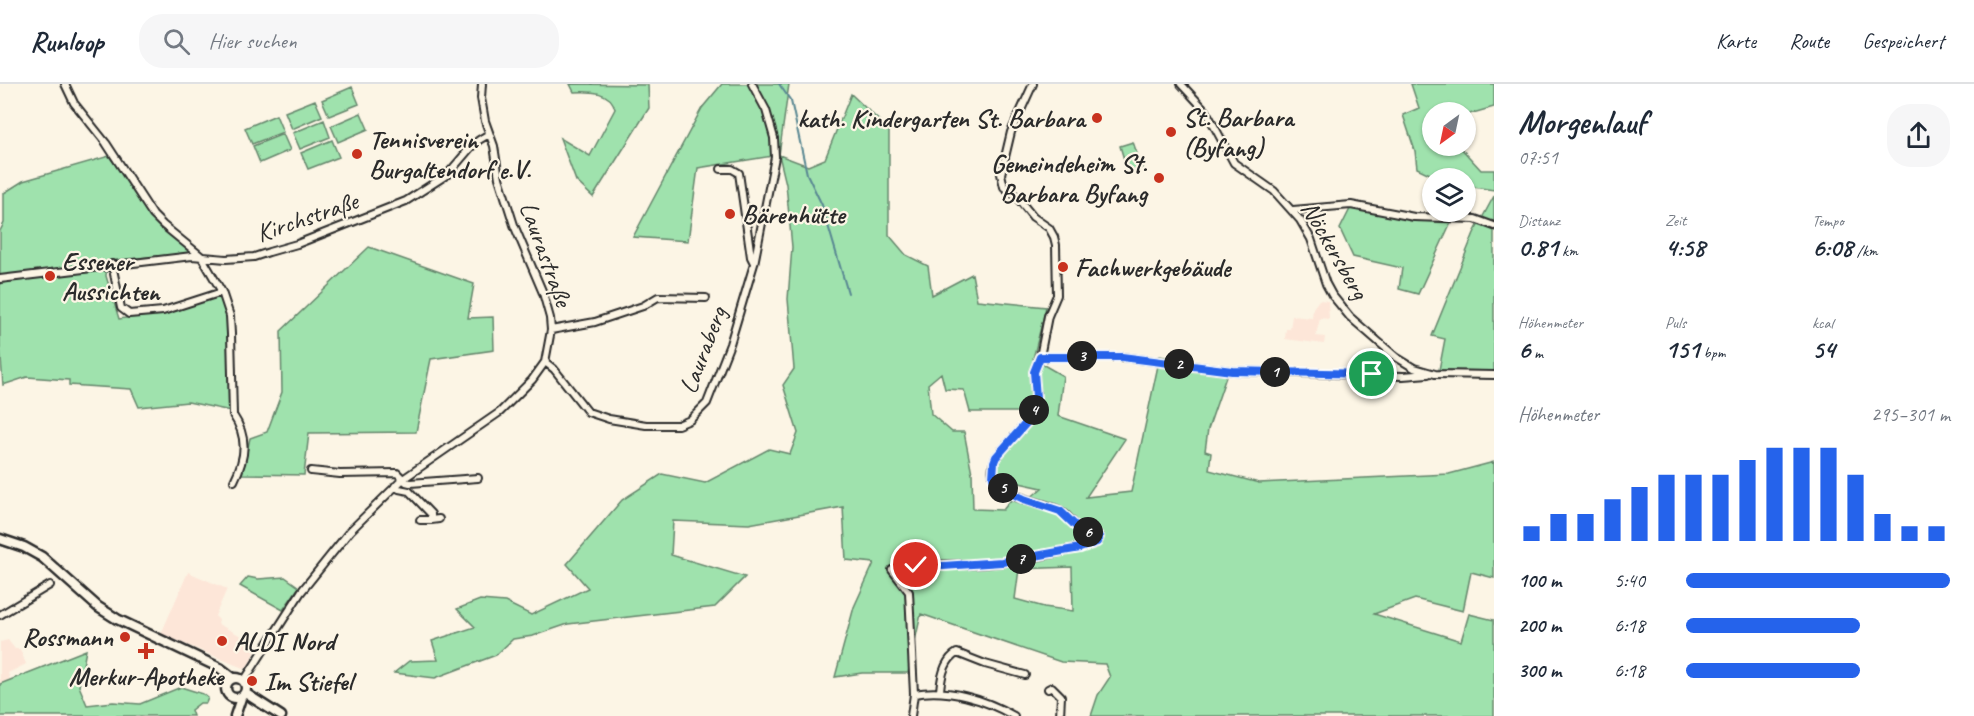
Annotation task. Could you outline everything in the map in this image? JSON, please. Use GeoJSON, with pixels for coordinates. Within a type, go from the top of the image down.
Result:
{"type":"FeatureCollection","features":[{"type":"Feature","properties":{"kind":"main road"},"geometry":{"type":"LineString","coordinates":[[0,539],[42,557],[98,607],[117,620],[220,668],[230,681]]}},
{"type":"Feature","properties":{"kind":"main road"},"geometry":{"type":"LineString","coordinates":[[230,681],[241,679],[247,689],[235,716]]}},
{"type":"Feature","properties":{"kind":"main road"},"geometry":{"type":"LineString","coordinates":[[230,681],[226,691],[231,698],[235,716]]}},
{"type":"Feature","properties":{"kind":"main road"},"geometry":{"type":"LineString","coordinates":[[231,698],[243,695],[281,716]]}},
{"type":"Feature","properties":{"kind":"street"},"geometry":{"type":"LineString","coordinates":[[65,84],[74,103],[106,143],[153,215],[201,256],[222,292],[231,325],[232,415],[244,436],[239,472],[234,481]]}},
{"type":"Feature","properties":{"kind":"street","name":"Laurastraße"},"geometry":{"type":"LineString","coordinates":[[244,681],[307,584],[350,531],[403,479],[500,412],[532,380],[545,362],[552,330],[543,292],[514,225],[499,178],[494,146],[483,110],[482,84]]}},
{"type":"Feature","properties":{"kind":"street","name":"Lauraberg"},"geometry":{"type":"LineString","coordinates":[[545,362],[554,369],[588,412],[593,415],[646,425],[678,425],[690,420],[707,403],[733,334],[754,264],[776,149],[766,110],[753,84]]}},
{"type":"Feature","properties":{"kind":"street"},"geometry":{"type":"LineString","coordinates":[[911,716],[914,694],[909,592],[892,570],[916,565],[943,566],[1002,562],[1080,548],[1097,542],[1099,537],[1096,533],[1079,529],[1060,511],[1019,497],[1004,489],[993,478],[996,457],[1034,411],[1036,397],[1034,372],[1040,357],[1048,316],[1058,295],[1056,241],[1049,228],[1034,217],[1021,201],[1004,187],[1001,174],[1011,132],[1033,84]]}},
{"type":"Feature","properties":{"kind":"street","name":"Nöckersberg"},"geometry":{"type":"LineString","coordinates":[[1181,84],[1206,111],[1234,163],[1269,186],[1293,210],[1311,239],[1326,284],[1339,306],[1395,357],[1414,368],[1435,374],[1494,375]]}},
{"type":"Feature","properties":{"kind":"street","name":"Kirchstraße"},"geometry":{"type":"LineString","coordinates":[[0,279],[192,256],[226,259],[254,256],[297,244],[406,201],[448,174],[471,147],[489,134]]}},
{"type":"Feature","properties":{"kind":"street","name":"Lauraberg"},"geometry":{"type":"LineString","coordinates":[[721,168],[739,173],[751,257],[754,264]]}},
{"type":"Feature","properties":{"kind":"street"},"geometry":{"type":"LineString","coordinates":[[1293,210],[1351,205],[1414,217],[1478,219],[1494,226]]}},
{"type":"Feature","properties":{"kind":"street"},"geometry":{"type":"LineString","coordinates":[[112,264],[121,308],[129,314],[163,311],[222,292]]}},
{"type":"Feature","properties":{"kind":"street"},"geometry":{"type":"LineString","coordinates":[[552,330],[596,322],[643,306],[658,297],[706,298]]}},
{"type":"Feature","properties":{"kind":"street"},"geometry":{"type":"LineString","coordinates":[[1040,357],[1122,357],[1232,371],[1403,376],[1435,374]]}},
{"type":"Feature","properties":{"kind":"street"},"geometry":{"type":"LineString","coordinates":[[311,471],[340,474],[397,473],[410,483],[478,478]]}},
{"type":"Feature","properties":{"kind":"street"},"geometry":{"type":"LineString","coordinates":[[395,486],[410,491],[430,514],[431,520]]}},
{"type":"Feature","properties":{"kind":"street"},"geometry":{"type":"LineString","coordinates":[[420,520],[440,519]]}},
{"type":"Feature","properties":{"kind":"street"},"geometry":{"type":"LineString","coordinates":[[0,615],[50,585]]}},
{"type":"Feature","properties":{"kind":"street"},"geometry":{"type":"LineString","coordinates":[[940,691],[946,664],[957,653],[985,664],[1025,675]]}},
{"type":"Feature","properties":{"kind":"street"},"geometry":{"type":"LineString","coordinates":[[1048,689],[1052,687],[1061,696],[1060,716]]}},
{"type":"Feature","properties":{"kind":"street"},"geometry":{"type":"LineString","coordinates":[[914,694],[940,691],[991,704],[1014,716]]}},
{"type":"Feature","properties":{"kind":"shaded area"},"geometry":{"type":"Polygon","coordinates":[[[1319,300],[1328,301],[1329,319],[1320,318],[1316,336],[1325,337],[1324,344],[1285,339],[1286,329],[1290,329],[1292,316],[1312,318],[1313,308],[1319,300]]]}},
{"type":"Feature","properties":{"kind":"shaded area"},"geometry":{"type":"Polygon","coordinates":[[[188,572],[227,589],[215,616],[219,620],[218,624],[259,645],[247,667],[243,668],[161,634],[188,572]]]}},
{"type":"Feature","properties":{"kind":"shaded area"},"geometry":{"type":"Polygon","coordinates":[[[8,640],[15,649],[20,649],[26,664],[8,673],[10,680],[0,683],[0,642],[8,640]]]}},
{"type":"Feature","properties":{"kind":"green space"},"geometry":{"type":"Polygon","coordinates":[[[570,84],[648,85],[649,108],[593,197],[576,181],[560,138],[590,156],[615,109],[613,103],[604,95],[593,92],[574,92],[570,84]]]}},
{"type":"Feature","properties":{"kind":"green space"},"geometry":{"type":"Polygon","coordinates":[[[722,84],[789,84],[779,155],[698,168],[688,241],[633,237],[702,108],[722,84]]]}},
{"type":"Feature","properties":{"kind":"green space"},"geometry":{"type":"Polygon","coordinates":[[[1411,84],[1494,84],[1494,107],[1476,112],[1476,102],[1422,102],[1422,156],[1468,156],[1481,170],[1494,170],[1494,190],[1476,187],[1476,168],[1422,168],[1422,170],[1417,168],[1415,151],[1403,115],[1419,108],[1411,84]]]}},
{"type":"Feature","properties":{"kind":"green space"},"geometry":{"type":"Polygon","coordinates":[[[352,87],[359,104],[329,116],[322,100],[352,87]]]}},
{"type":"Feature","properties":{"kind":"green space"},"geometry":{"type":"Polygon","coordinates":[[[851,94],[889,130],[889,235],[906,255],[928,266],[932,295],[972,274],[977,300],[1046,307],[1033,359],[1063,376],[1058,416],[1125,439],[1086,497],[1131,492],[1160,356],[1229,368],[1208,429],[1205,451],[1211,453],[1209,470],[1259,483],[1449,474],[1494,462],[1494,578],[1471,572],[1463,611],[1415,599],[1374,614],[1461,641],[1469,614],[1494,620],[1494,716],[1091,716],[1098,695],[1110,677],[1105,664],[1061,662],[921,614],[908,673],[862,673],[835,677],[854,607],[874,563],[846,560],[843,507],[749,524],[673,521],[671,555],[745,577],[715,607],[568,624],[533,636],[513,639],[496,655],[435,678],[394,673],[409,661],[438,660],[432,641],[475,627],[457,609],[480,600],[505,602],[531,615],[588,588],[567,564],[622,500],[662,474],[705,483],[769,449],[790,454],[798,433],[783,385],[794,369],[788,299],[792,247],[786,184],[779,155],[808,166],[825,159],[851,94]],[[941,373],[928,384],[931,414],[952,432],[964,432],[972,473],[973,509],[1003,510],[1011,500],[1023,504],[1042,488],[996,478],[997,462],[1030,415],[1023,412],[970,412],[964,390],[945,389],[941,373]],[[1072,567],[1019,569],[1015,599],[1044,607],[1073,611],[1072,567]]]}},
{"type":"Feature","properties":{"kind":"green space"},"geometry":{"type":"Polygon","coordinates":[[[315,100],[322,116],[292,129],[285,112],[315,100]]]}},
{"type":"Feature","properties":{"kind":"green space"},"geometry":{"type":"Polygon","coordinates":[[[361,113],[368,129],[338,142],[331,126],[361,113]]]}},
{"type":"Feature","properties":{"kind":"green space"},"geometry":{"type":"Polygon","coordinates":[[[276,115],[283,132],[252,144],[245,128],[276,115]]]}},
{"type":"Feature","properties":{"kind":"green space"},"geometry":{"type":"Polygon","coordinates":[[[324,120],[330,137],[300,149],[293,133],[324,120]]]}},
{"type":"Feature","properties":{"kind":"green space"},"geometry":{"type":"Polygon","coordinates":[[[283,134],[290,150],[260,163],[253,146],[283,134]]]}},
{"type":"Feature","properties":{"kind":"green space"},"geometry":{"type":"Polygon","coordinates":[[[332,140],[339,157],[308,169],[301,153],[332,140]]]}},
{"type":"Feature","properties":{"kind":"green space"},"geometry":{"type":"Polygon","coordinates":[[[1133,142],[1142,168],[1128,173],[1120,146],[1133,142]]]}},
{"type":"Feature","properties":{"kind":"green space"},"geometry":{"type":"Polygon","coordinates":[[[109,156],[159,224],[191,253],[107,261],[106,276],[119,319],[162,313],[222,293],[229,316],[231,411],[188,402],[139,407],[131,389],[69,385],[69,380],[27,377],[3,385],[0,346],[0,231],[4,223],[4,193],[23,181],[109,156]]]}},
{"type":"Feature","properties":{"kind":"green space"},"geometry":{"type":"Polygon","coordinates":[[[1494,196],[1494,371],[1439,370],[1445,339],[1432,336],[1474,233],[1494,196]]]}},
{"type":"Feature","properties":{"kind":"green space"},"geometry":{"type":"Polygon","coordinates":[[[1351,207],[1422,222],[1451,222],[1418,294],[1399,289],[1402,268],[1353,257],[1340,229],[1351,207]]]}},
{"type":"Feature","properties":{"kind":"green space"},"geometry":{"type":"Polygon","coordinates":[[[369,247],[474,284],[468,318],[493,317],[494,350],[431,359],[416,432],[309,433],[304,475],[242,474],[250,438],[267,432],[282,392],[281,331],[369,247]]]}},
{"type":"Feature","properties":{"kind":"green space"},"geometry":{"type":"Polygon","coordinates":[[[248,577],[258,579],[285,577],[299,587],[283,610],[240,586],[248,577]]]}},
{"type":"Feature","properties":{"kind":"green space"},"geometry":{"type":"Polygon","coordinates":[[[86,650],[79,686],[87,705],[113,702],[140,704],[181,687],[203,694],[208,698],[206,703],[200,703],[191,710],[193,716],[0,716],[0,684],[86,650]]]}},
{"type":"Feature","properties":{"kind":"waterway"},"geometry":{"type":"LineString","coordinates":[[779,84],[791,101],[807,174],[822,205],[848,293]]}},
{"type":"Feature","properties":{"kind":"place","name":"kath. Kindergarten St. Barbara"},"geometry":{"type":"Point","coordinates":[1097,118]}},
{"type":"Feature","properties":{"kind":"place","name":"St. Barbara (Byfang)"},"geometry":{"type":"Point","coordinates":[1171,132]}},
{"type":"Feature","properties":{"kind":"place","name":"Tennisverein Burgaltendorf e.V."},"geometry":{"type":"Point","coordinates":[357,154]}},
{"type":"Feature","properties":{"kind":"place","name":"Gemeindeheim St. Barbara Byfang"},"geometry":{"type":"Point","coordinates":[1159,178]}},
{"type":"Feature","properties":{"kind":"place","name":"Bärenhütte"},"geometry":{"type":"Point","coordinates":[730,214]}},
{"type":"Feature","properties":{"kind":"place","name":"Fachwerkgebäude"},"geometry":{"type":"Point","coordinates":[1063,267]}},
{"type":"Feature","properties":{"kind":"place","name":"Essener Aussichten"},"geometry":{"type":"Point","coordinates":[50,276]}},
{"type":"Feature","properties":{"kind":"place","name":"Rossmann"},"geometry":{"type":"Point","coordinates":[125,637]}},
{"type":"Feature","properties":{"kind":"place","name":"ALDI Nord"},"geometry":{"type":"Point","coordinates":[222,641]}},
{"type":"Feature","properties":{"kind":"place","name":"Merkur-Apotheke"},"geometry":{"type":"Point","coordinates":[146,651]}},
{"type":"Feature","properties":{"kind":"place","name":"Im Stiefel"},"geometry":{"type":"Point","coordinates":[252,681]}},
{"type":"Feature","properties":{"kind":"route"},"geometry":{"type":"LineString","coordinates":[[916,565],[943,566],[1002,562],[1080,548],[1097,542],[1099,537],[1096,533],[1079,529],[1060,511],[1024,499],[1004,489],[993,478],[996,457],[1034,411],[1036,397],[1034,372],[1040,357],[1122,357],[1232,371],[1372,374]]}}]}
